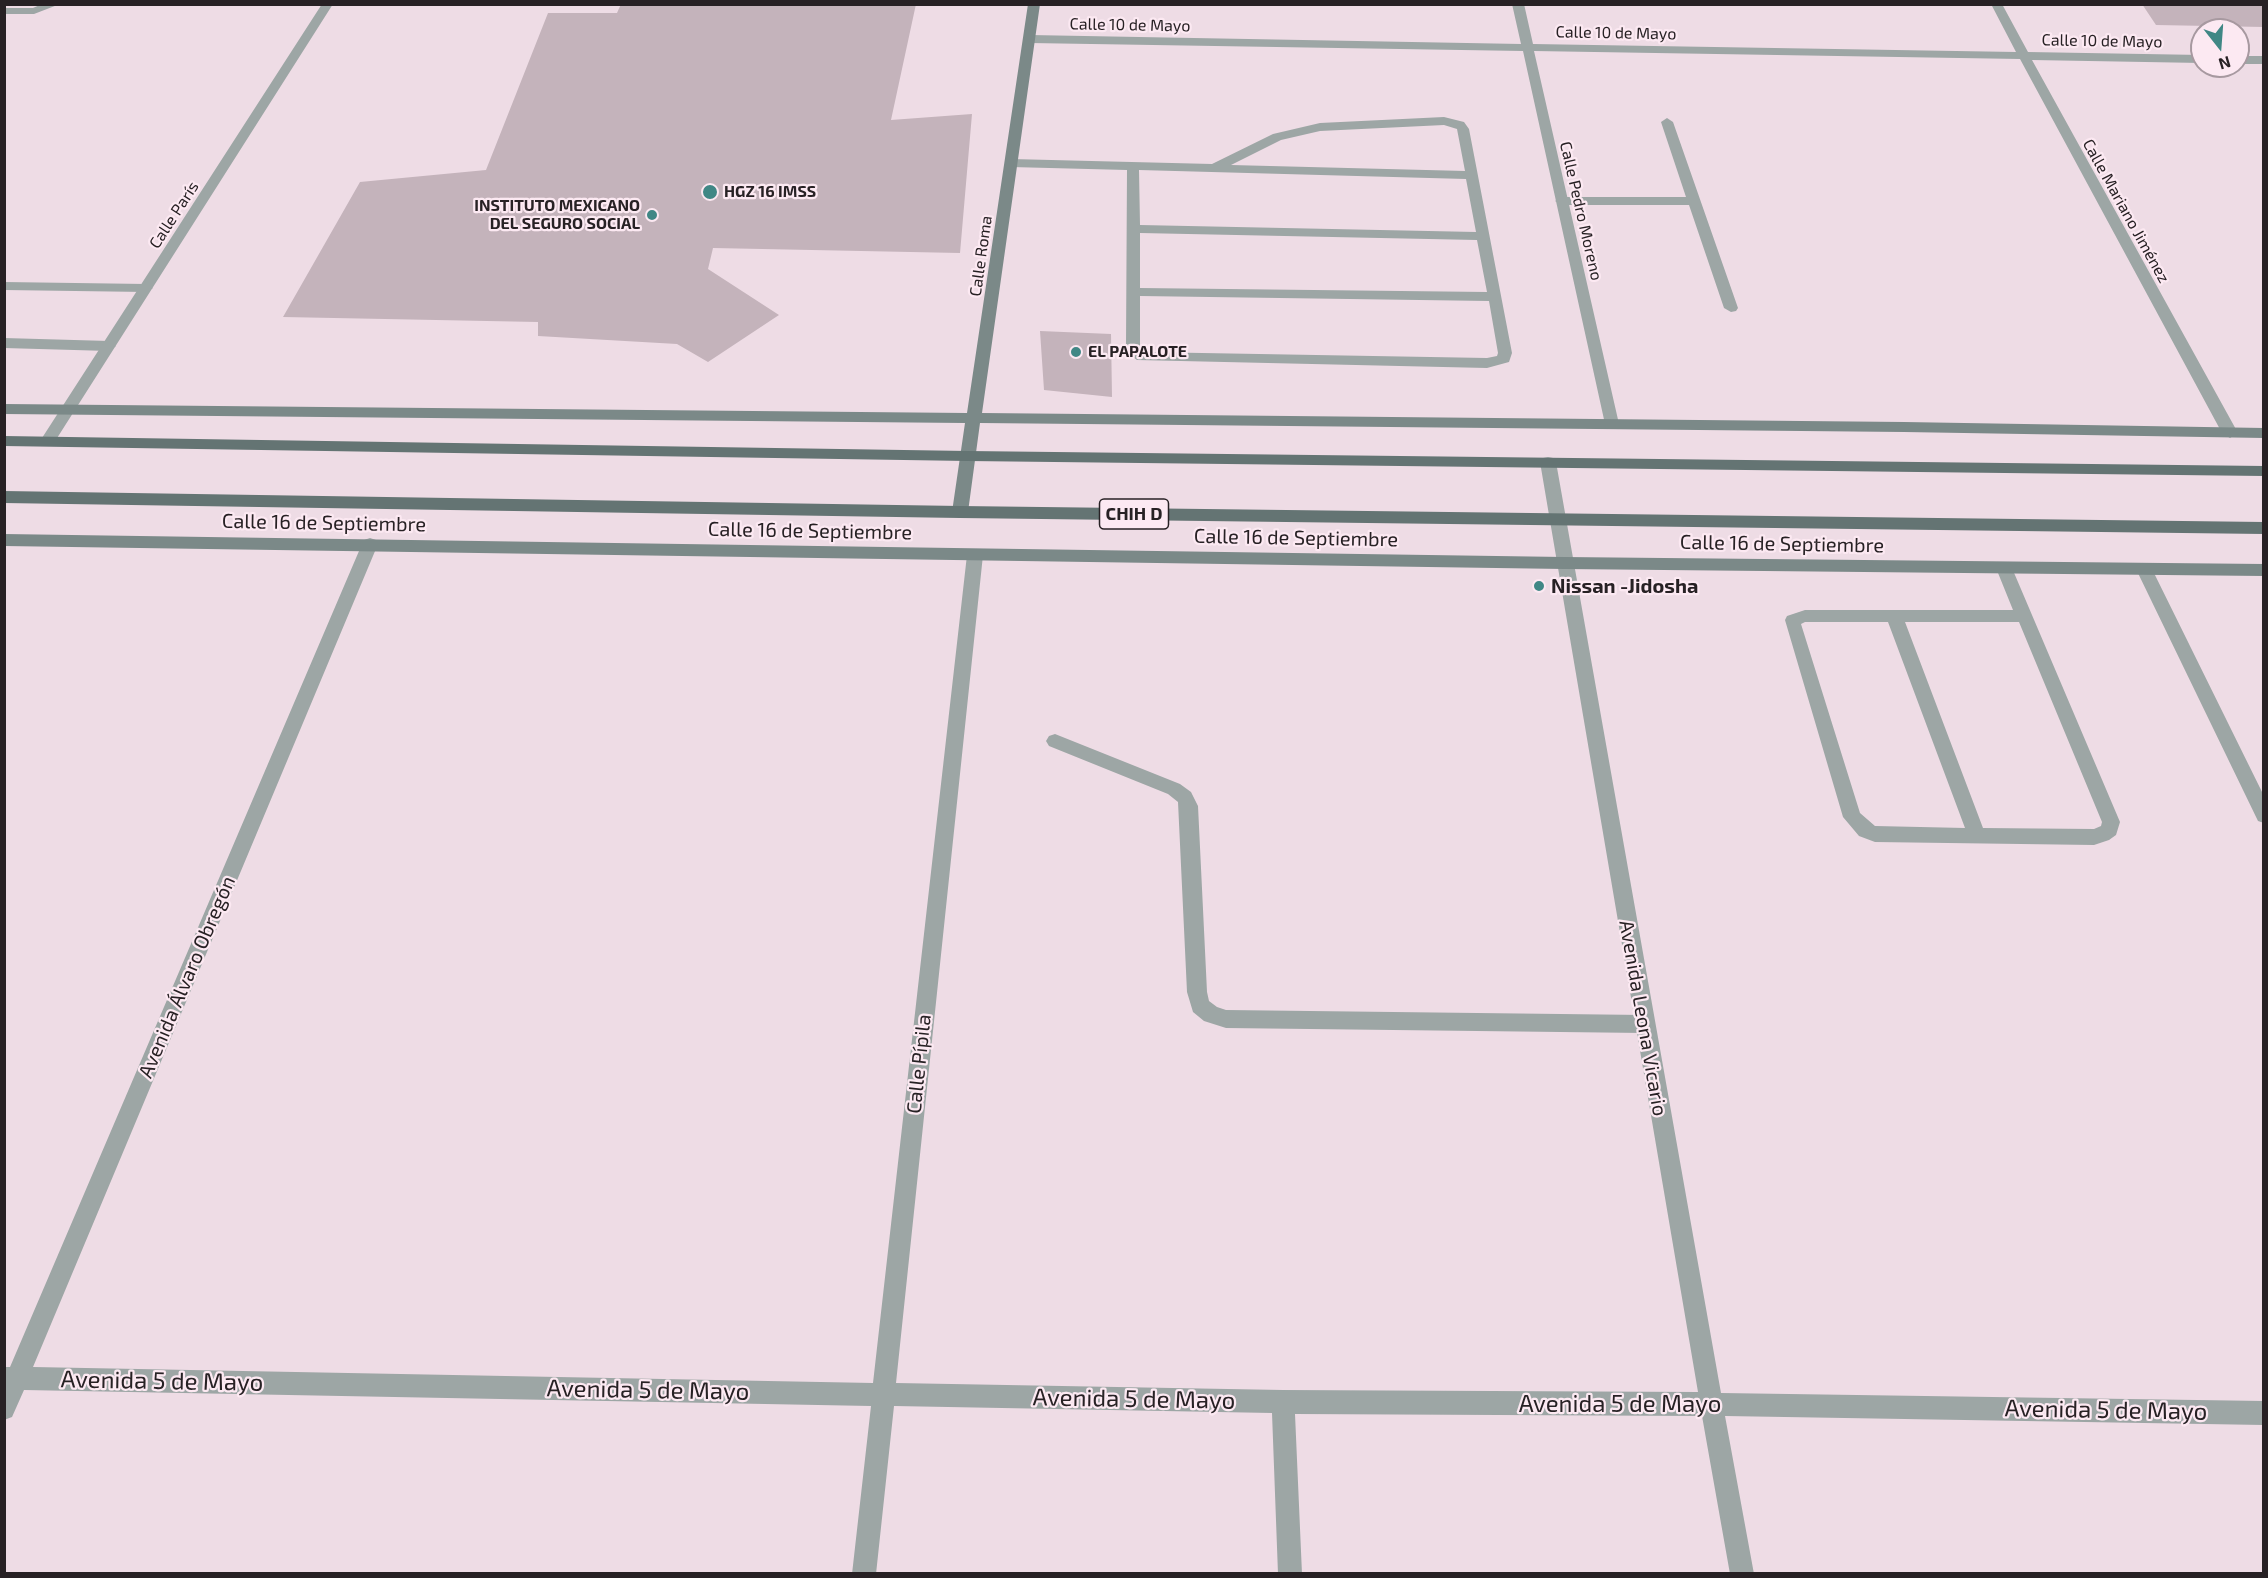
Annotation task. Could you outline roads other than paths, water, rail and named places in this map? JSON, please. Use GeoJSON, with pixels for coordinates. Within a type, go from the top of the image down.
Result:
{"type":"FeatureCollection","features":[{"type":"Feature","properties":{"kind":"main road"},"geometry":{"type":"LineString","coordinates":[[4,441],[968,456],[2264,471]]}},
{"type":"Feature","properties":{"kind":"main road","name":"Calle 16 de Septiembre"},"geometry":{"type":"LineString","coordinates":[[4,497],[960,512],[2264,528]]}},
{"type":"Feature","properties":{"kind":"street"},"geometry":{"type":"LineString","coordinates":[[4,11],[34,11],[55,4]]}},
{"type":"Feature","properties":{"kind":"street","name":"Calle París"},"geometry":{"type":"LineString","coordinates":[[47,442],[328,4]]}},
{"type":"Feature","properties":{"kind":"street","name":"Calle Roma"},"geometry":{"type":"LineString","coordinates":[[960,512],[1034,4]]}},
{"type":"Feature","properties":{"kind":"street","name":"Calle Pedro Moreno"},"geometry":{"type":"LineString","coordinates":[[1518,4],[1612,424]]}},
{"type":"Feature","properties":{"kind":"street","name":"Calle Mariano Jiménez"},"geometry":{"type":"LineString","coordinates":[[1995,4],[2230,433]]}},
{"type":"Feature","properties":{"kind":"street","name":"Calle 10 de Mayo"},"geometry":{"type":"LineString","coordinates":[[1030,39],[2190,59]]}},
{"type":"Feature","properties":{"kind":"street"},"geometry":{"type":"LineString","coordinates":[[1133,166],[1133,345],[1135,352],[1142,357],[1475,363],[1504,359],[1505,353],[1463,129],[1453,122],[1343,125],[1296,132],[1277,138],[1215,168]]}},
{"type":"Feature","properties":{"kind":"street"},"geometry":{"type":"LineString","coordinates":[[1667,122],[1731,308]]}},
{"type":"Feature","properties":{"kind":"street"},"geometry":{"type":"LineString","coordinates":[[1011,163],[1471,175]]}},
{"type":"Feature","properties":{"kind":"street"},"geometry":{"type":"LineString","coordinates":[[1562,201],[1694,201]]}},
{"type":"Feature","properties":{"kind":"street"},"geometry":{"type":"LineString","coordinates":[[1133,229],[1483,236]]}},
{"type":"Feature","properties":{"kind":"street"},"geometry":{"type":"LineString","coordinates":[[4,286],[146,288]]}},
{"type":"Feature","properties":{"kind":"street"},"geometry":{"type":"LineString","coordinates":[[1133,292],[1495,297]]}},
{"type":"Feature","properties":{"kind":"street"},"geometry":{"type":"LineString","coordinates":[[4,343],[109,346]]}},
{"type":"Feature","properties":{"kind":"street"},"geometry":{"type":"LineString","coordinates":[[4,409],[1612,424],[2264,433]]}},
{"type":"Feature","properties":{"kind":"street","name":"Avenida Leona Vicario"},"geometry":{"type":"LineString","coordinates":[[1548,462],[1644,1024],[1742,1574]]}},
{"type":"Feature","properties":{"kind":"street","name":"Calle 16 de Septiembre"},"geometry":{"type":"LineString","coordinates":[[4,540],[1564,563],[2264,570]]}},
{"type":"Feature","properties":{"kind":"street","name":"Avenida Álvaro Obregón"},"geometry":{"type":"LineString","coordinates":[[4,1409],[11,1378],[370,544]]}},
{"type":"Feature","properties":{"kind":"street","name":"Calle Pípila"},"geometry":{"type":"LineString","coordinates":[[864,1574],[975,555]]}},
{"type":"Feature","properties":{"kind":"street"},"geometry":{"type":"LineString","coordinates":[[2004,568],[2111,822],[2110,830],[2094,837],[1875,834],[1865,831],[1852,817],[1792,622],[1804,616],[2024,616]]}},
{"type":"Feature","properties":{"kind":"street"},"geometry":{"type":"LineString","coordinates":[[2144,569],[2264,816]]}},
{"type":"Feature","properties":{"kind":"street"},"geometry":{"type":"LineString","coordinates":[[1894,616],[1977,835]]}},
{"type":"Feature","properties":{"kind":"street"},"geometry":{"type":"LineString","coordinates":[[1055,741],[1174,789],[1185,797],[1189,806],[1197,992],[1200,1006],[1211,1015],[1226,1019],[1644,1024]]}},
{"type":"Feature","properties":{"kind":"street","name":"Avenida 5 de Mayo"},"geometry":{"type":"LineString","coordinates":[[11,1378],[1283,1402],[1711,1404],[2264,1413]]}},
{"type":"Feature","properties":{"kind":"street"},"geometry":{"type":"LineString","coordinates":[[1283,1402],[1290,1574]]}},
{"type":"Feature","properties":{"kind":"place","name":"HGZ 16 IMSS"},"geometry":{"type":"Point","coordinates":[710,192]}},
{"type":"Feature","properties":{"kind":"place","name":"INSTITUTO MEXICANO DEL SEGURO SOCIAL"},"geometry":{"type":"Point","coordinates":[652,215]}},
{"type":"Feature","properties":{"kind":"place","name":"EL PAPALOTE"},"geometry":{"type":"Point","coordinates":[1076,352]}},
{"type":"Feature","properties":{"kind":"place","name":"Nissan -Jidosha"},"geometry":{"type":"Point","coordinates":[1539,586]}}]}
